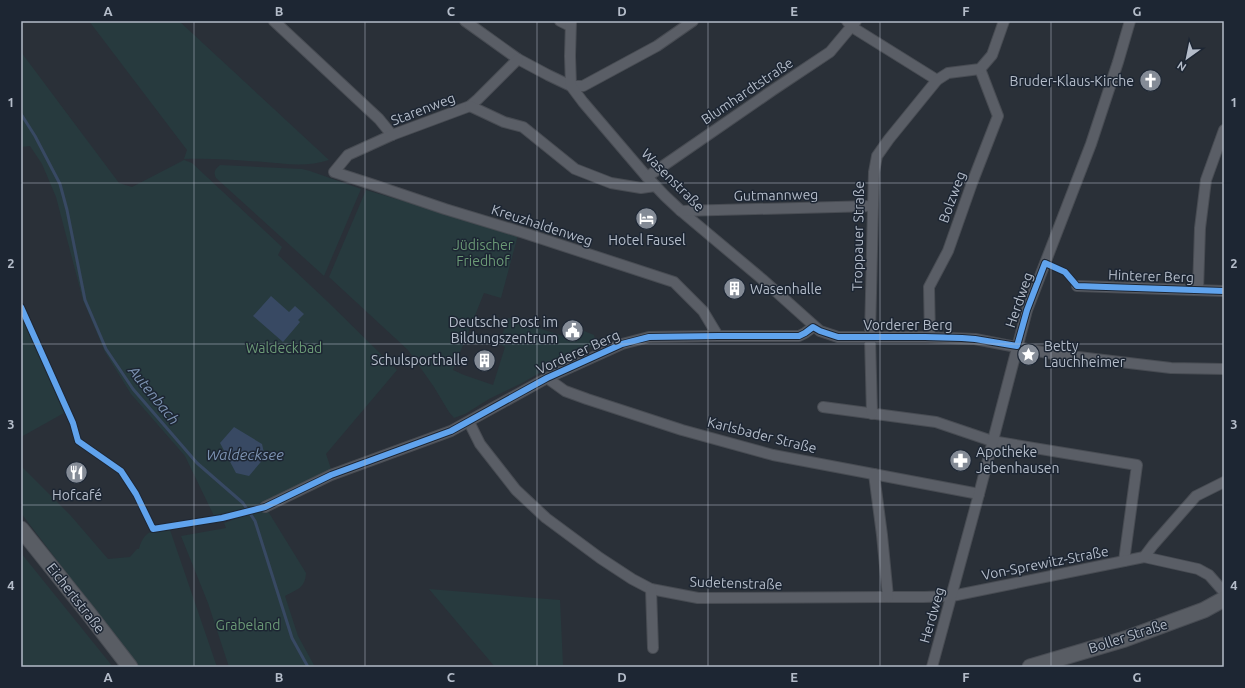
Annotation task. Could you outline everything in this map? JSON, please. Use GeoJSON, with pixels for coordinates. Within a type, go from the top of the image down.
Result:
{"type":"FeatureCollection","features":[{"type":"Feature","properties":{"kind":"main road","name":"Eichertstraße"},"geometry":{"type":"LineString","coordinates":[[21,529],[90,614],[130,667]]}},
{"type":"Feature","properties":{"kind":"main road","name":"Boller Straße"},"geometry":{"type":"LineString","coordinates":[[1030,667],[1126,639],[1204,610],[1224,599]]}},
{"type":"Feature","properties":{"kind":"street"},"geometry":{"type":"LineString","coordinates":[[274,21],[379,119],[392,135]]}},
{"type":"Feature","properties":{"kind":"street"},"geometry":{"type":"LineString","coordinates":[[465,21],[518,59],[571,86],[583,86],[656,46],[693,21]]}},
{"type":"Feature","properties":{"kind":"street"},"geometry":{"type":"LineString","coordinates":[[560,21],[571,23],[571,86]]}},
{"type":"Feature","properties":{"kind":"street"},"geometry":{"type":"LineString","coordinates":[[852,23],[937,80],[948,73],[980,69],[992,55],[1004,21]]}},
{"type":"Feature","properties":{"kind":"street","name":"Herdweg"},"geometry":{"type":"LineString","coordinates":[[932,667],[1027,310],[1091,144],[1130,21]]}},
{"type":"Feature","properties":{"kind":"street","name":"Blumhardtstraße"},"geometry":{"type":"LineString","coordinates":[[647,177],[830,52],[852,23]]}},
{"type":"Feature","properties":{"kind":"street"},"geometry":{"type":"LineString","coordinates":[[470,106],[518,59]]}},
{"type":"Feature","properties":{"kind":"street","name":"Bolzweg"},"geometry":{"type":"LineString","coordinates":[[930,337],[929,287],[948,251],[998,116],[980,69]]}},
{"type":"Feature","properties":{"kind":"street","name":"Troppauer Straße"},"geometry":{"type":"LineString","coordinates":[[872,414],[870,337],[874,172],[878,156],[889,139],[937,80]]}},
{"type":"Feature","properties":{"kind":"street","name":"Wasenstraße"},"geometry":{"type":"LineString","coordinates":[[571,86],[655,186],[681,211],[762,279],[814,327]]}},
{"type":"Feature","properties":{"kind":"street","name":"Starenweg"},"geometry":{"type":"LineString","coordinates":[[334,172],[348,155],[392,135],[470,106],[504,122],[523,127],[575,169],[611,183],[638,188],[655,186]]}},
{"type":"Feature","properties":{"kind":"street"},"geometry":{"type":"LineString","coordinates":[[1198,290],[1200,228],[1206,180],[1224,130]]}},
{"type":"Feature","properties":{"kind":"street","name":"Kreuzhaldenweg"},"geometry":{"type":"LineString","coordinates":[[334,172],[445,210],[521,232],[674,282],[703,311],[713,325],[718,336]]}},
{"type":"Feature","properties":{"kind":"street","name":"Gutmannweg"},"geometry":{"type":"LineString","coordinates":[[681,211],[872,206]]}},
{"type":"Feature","properties":{"kind":"street","name":"Hinterer Berg"},"geometry":{"type":"LineString","coordinates":[[1077,286],[1224,291]]}},
{"type":"Feature","properties":{"kind":"street","name":"Vorderer Berg"},"geometry":{"type":"LineString","coordinates":[[265,507],[331,475],[451,431],[547,378],[622,344],[649,337],[799,336],[814,327],[820,332],[838,337],[930,337],[975,339],[1054,354],[1171,368],[1224,369]]}},
{"type":"Feature","properties":{"kind":"street","name":"Karlsbader Straße"},"geometry":{"type":"LineString","coordinates":[[547,378],[565,391],[682,430],[773,454],[979,494]]}},
{"type":"Feature","properties":{"kind":"street"},"geometry":{"type":"LineString","coordinates":[[823,407],[936,422],[992,441],[1137,465],[1124,561]]}},
{"type":"Feature","properties":{"kind":"street","name":"Sudetenstraße"},"geometry":{"type":"LineString","coordinates":[[469,422],[480,444],[514,488],[546,518],[600,558],[632,579],[652,589],[698,598],[952,596]]}},
{"type":"Feature","properties":{"kind":"street"},"geometry":{"type":"LineString","coordinates":[[874,474],[888,596]]}},
{"type":"Feature","properties":{"kind":"street"},"geometry":{"type":"LineString","coordinates":[[1144,557],[1196,496],[1224,482]]}},
{"type":"Feature","properties":{"kind":"street","name":"Von-Sprewitz-Straße"},"geometry":{"type":"LineString","coordinates":[[952,596],[1144,557],[1198,569],[1209,575],[1224,592]]}},
{"type":"Feature","properties":{"kind":"street"},"geometry":{"type":"LineString","coordinates":[[652,589],[654,648]]}},
{"type":"Feature","properties":{"kind":"green space"},"geometry":{"type":"Polygon","coordinates":[[[89,21],[179,21],[329,160],[313,164],[297,164],[224,159],[184,159],[187,150],[89,21]]]}},
{"type":"Feature","properties":{"kind":"green space","name":"Waldeckbad"},"geometry":{"type":"Polygon","coordinates":[[[21,52],[119,183],[132,187],[184,160],[192,163],[282,247],[278,255],[397,370],[326,454],[332,472],[266,505],[215,518],[185,456],[131,394],[105,352],[83,300],[56,197],[42,164],[30,146],[21,147],[21,52]]]}},
{"type":"Feature","properties":{"kind":"green space"},"geometry":{"type":"Polygon","coordinates":[[[220,165],[302,169],[361,189],[324,276],[216,178],[215,171],[220,165]]]}},
{"type":"Feature","properties":{"kind":"green space","name":"Jüdischer Friedhof"},"geometry":{"type":"Polygon","coordinates":[[[366,190],[518,235],[501,298],[484,293],[453,370],[493,385],[505,347],[499,344],[508,318],[575,340],[579,329],[594,335],[596,344],[489,399],[465,414],[454,418],[408,350],[329,277],[366,190]]]}},
{"type":"Feature","properties":{"kind":"green space"},"geometry":{"type":"Polygon","coordinates":[[[21,314],[64,413],[21,437],[21,314]]]}},
{"type":"Feature","properties":{"kind":"green space"},"geometry":{"type":"Polygon","coordinates":[[[21,466],[71,516],[108,559],[130,557],[137,549],[139,549],[143,538],[146,535],[158,529],[169,527],[217,667],[138,667],[21,513],[21,466]]]}},
{"type":"Feature","properties":{"kind":"green space","name":"Grabeland"},"geometry":{"type":"Polygon","coordinates":[[[266,508],[306,573],[304,582],[300,588],[285,596],[298,636],[315,667],[229,667],[208,603],[181,536],[226,528],[224,523],[266,508]]]}},
{"type":"Feature","properties":{"kind":"green space"},"geometry":{"type":"Polygon","coordinates":[[[21,553],[113,667],[21,667],[21,553]]]}},
{"type":"Feature","properties":{"kind":"green space"},"geometry":{"type":"Polygon","coordinates":[[[429,589],[560,600],[563,665],[622,667],[495,667],[429,589]]]}},
{"type":"Feature","properties":{"kind":"water"},"geometry":{"type":"Polygon","coordinates":[[[271,296],[289,312],[295,306],[304,314],[298,320],[300,322],[283,342],[253,316],[271,296]]]}},
{"type":"Feature","properties":{"kind":"water","name":"Waldecksee"},"geometry":{"type":"Polygon","coordinates":[[[234,427],[262,444],[265,457],[249,476],[236,473],[220,443],[234,427]]]}},
{"type":"Feature","properties":{"kind":"waterway","name":"Autenbach"},"geometry":{"type":"LineString","coordinates":[[21,114],[35,136],[60,184],[67,210],[85,300],[106,349],[133,389],[197,463],[243,503],[255,521],[292,638],[308,667]]}},
{"type":"Feature","properties":{"kind":"cycle path"},"geometry":{"type":"LineString","coordinates":[[21,307],[73,423],[78,441],[121,471],[136,494],[153,529],[222,518],[265,507],[331,475],[451,431],[547,378],[622,344],[649,337],[799,336],[813,327],[838,337],[962,338],[1017,346],[1027,310],[1045,263],[1065,272],[1077,286],[1224,291]]}},
{"type":"Feature","properties":{"kind":"place","name":"Bruder-Klaus-Kirche"},"geometry":{"type":"Point","coordinates":[1150,81]}},
{"type":"Feature","properties":{"kind":"place","name":"Hotel Fausel"},"geometry":{"type":"Point","coordinates":[647,218]}},
{"type":"Feature","properties":{"kind":"place","name":"Wasenhalle"},"geometry":{"type":"Point","coordinates":[735,289]}},
{"type":"Feature","properties":{"kind":"place","name":"Deutsche Post im Bildungszentrum"},"geometry":{"type":"Point","coordinates":[573,330]}},
{"type":"Feature","properties":{"kind":"place","name":"Betty Lauchheimer"},"geometry":{"type":"Point","coordinates":[1029,354]}},
{"type":"Feature","properties":{"kind":"place","name":"Schulsporthalle"},"geometry":{"type":"Point","coordinates":[484,360]}},
{"type":"Feature","properties":{"kind":"place","name":"Apotheke Jebenhausen"},"geometry":{"type":"Point","coordinates":[961,460]}},
{"type":"Feature","properties":{"kind":"place","name":"Hofcafé"},"geometry":{"type":"Point","coordinates":[77,473]}}]}
